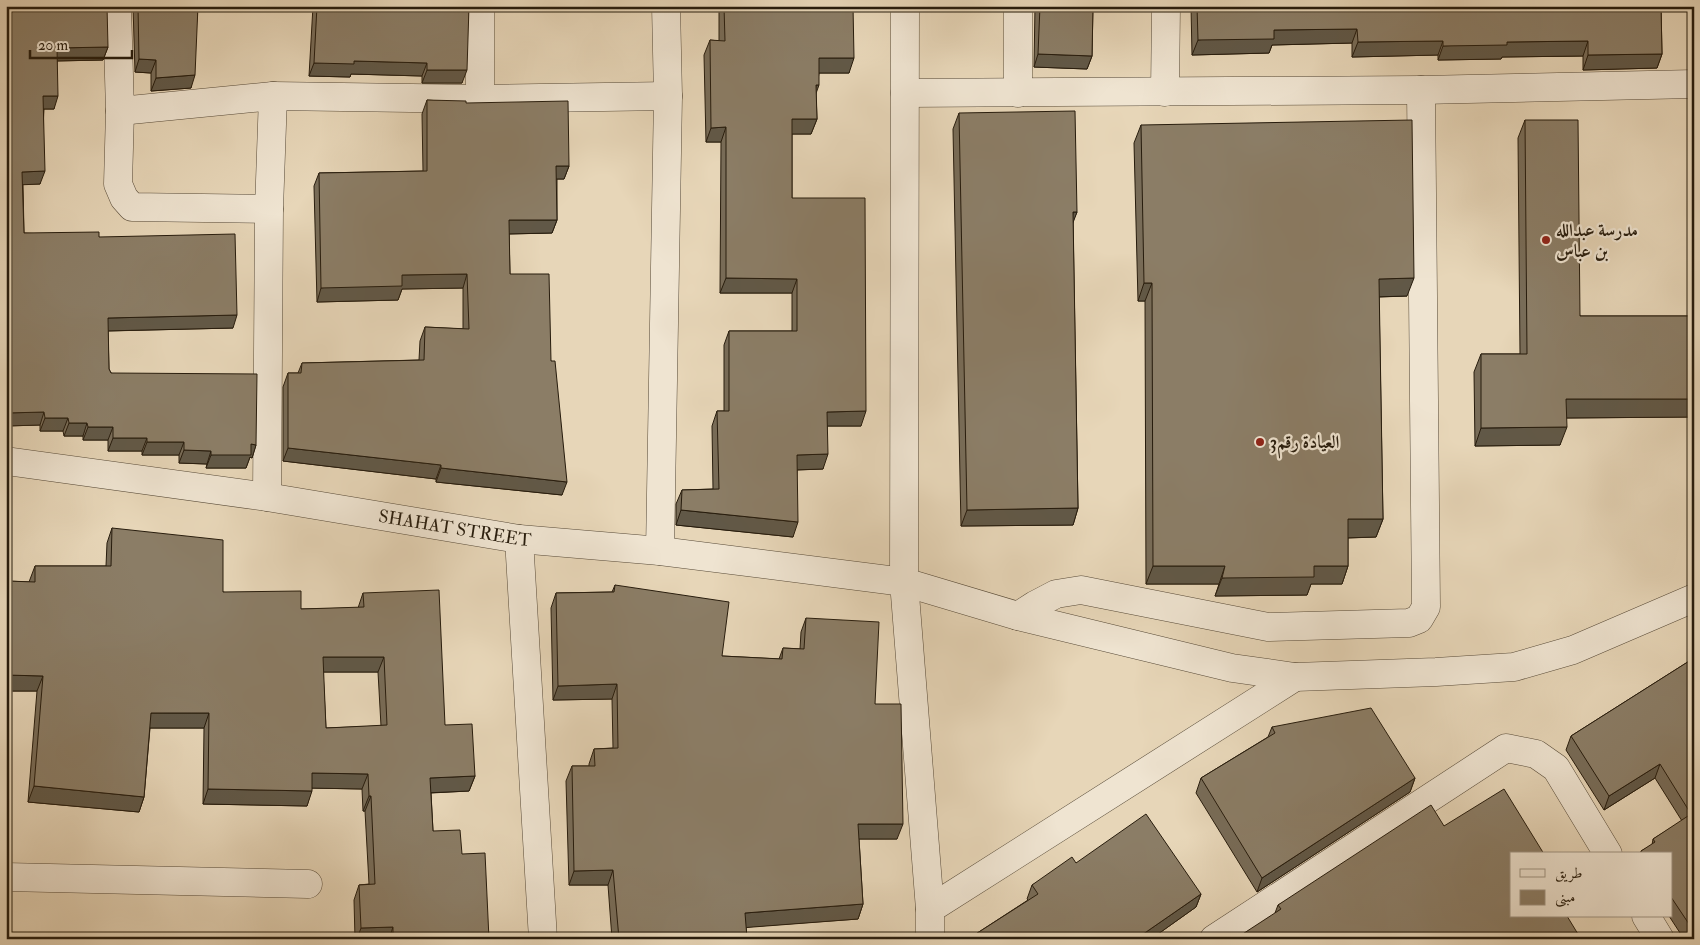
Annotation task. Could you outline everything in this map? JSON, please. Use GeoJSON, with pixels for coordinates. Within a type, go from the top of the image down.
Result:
{"type":"FeatureCollection","features":[{"type":"Feature","properties":{"kind":"street"},"geometry":{"type":"LineString","coordinates":[[116,6],[120,111],[118,184],[124,198],[132,207],[269,209]]}},
{"type":"Feature","properties":{"kind":"street"},"geometry":{"type":"LineString","coordinates":[[480,6],[480,99]]}},
{"type":"Feature","properties":{"kind":"street"},"geometry":{"type":"LineString","coordinates":[[660,551],[668,96],[666,6]]}},
{"type":"Feature","properties":{"kind":"street"},"geometry":{"type":"LineString","coordinates":[[905,6],[904,582],[930,909],[930,939]]}},
{"type":"Feature","properties":{"kind":"street"},"geometry":{"type":"LineString","coordinates":[[1018,6],[1018,93]]}},
{"type":"Feature","properties":{"kind":"street"},"geometry":{"type":"LineString","coordinates":[[1165,92],[1166,6]]}},
{"type":"Feature","properties":{"kind":"street"},"geometry":{"type":"LineString","coordinates":[[904,94],[1421,90],[1694,84]]}},
{"type":"Feature","properties":{"kind":"street"},"geometry":{"type":"LineString","coordinates":[[1018,616],[1035,604],[1056,594],[1081,590],[1268,627],[1410,623],[1419,619],[1426,607],[1421,90]]}},
{"type":"Feature","properties":{"kind":"street"},"geometry":{"type":"LineString","coordinates":[[120,111],[273,96],[480,99],[668,96]]}},
{"type":"Feature","properties":{"kind":"street"},"geometry":{"type":"LineString","coordinates":[[267,497],[269,209],[273,96]]}},
{"type":"Feature","properties":{"kind":"street","name":"SHAHAT STREET"},"geometry":{"type":"LineString","coordinates":[[6,461],[267,497],[519,539],[660,551],[904,582],[1018,616],[1232,668],[1295,677],[1514,667],[1573,650],[1694,598]]}},
{"type":"Feature","properties":{"kind":"street"},"geometry":{"type":"LineString","coordinates":[[519,539],[543,939]]}},
{"type":"Feature","properties":{"kind":"street"},"geometry":{"type":"LineString","coordinates":[[930,909],[1295,677]]}},
{"type":"Feature","properties":{"kind":"street"},"geometry":{"type":"LineString","coordinates":[[1214,939],[1506,748],[1536,754],[1556,768],[1607,852]]}},
{"type":"Feature","properties":{"kind":"street"},"geometry":{"type":"LineString","coordinates":[[6,877],[308,884]]}},
{"type":"Feature","properties":{"kind":"street"},"geometry":{"type":"LineString","coordinates":[[1647,918],[1660,939]]}},
{"type":"Feature","properties":{"kind":"building"},"geometry":{"type":"Polygon","coordinates":[[[6,6],[107,6],[108,47],[57,48],[58,96],[43,96],[45,171],[22,172],[24,233],[99,232],[99,237],[235,234],[237,315],[108,318],[109,369],[111,373],[257,374],[256,445],[251,444],[251,455],[211,455],[211,451],[184,450],[184,442],[147,442],[147,438],[113,438],[113,427],[88,427],[87,423],[69,423],[68,418],[45,418],[44,412],[6,413],[6,6]]]}},
{"type":"Feature","properties":{"kind":"building"},"geometry":{"type":"Polygon","coordinates":[[[138,6],[198,6],[195,75],[156,78],[156,60],[139,59],[138,6]]]}},
{"type":"Feature","properties":{"kind":"building"},"geometry":{"type":"Polygon","coordinates":[[[317,6],[469,6],[467,70],[427,70],[427,63],[354,61],[354,64],[314,63],[317,6]]]}},
{"type":"Feature","properties":{"kind":"building"},"geometry":{"type":"Polygon","coordinates":[[[724,6],[853,6],[854,58],[819,58],[819,85],[816,85],[817,119],[792,119],[792,198],[865,198],[866,411],[827,412],[828,454],[797,455],[798,522],[681,510],[682,490],[719,489],[717,411],[729,411],[729,331],[797,331],[797,279],[726,278],[726,127],[711,128],[710,40],[725,41],[724,6]]]}},
{"type":"Feature","properties":{"kind":"building"},"geometry":{"type":"Polygon","coordinates":[[[1040,6],[1093,6],[1092,56],[1038,54],[1040,6]]]}},
{"type":"Feature","properties":{"kind":"building"},"geometry":{"type":"Polygon","coordinates":[[[1197,6],[1661,6],[1662,54],[1588,55],[1588,41],[1507,42],[1507,45],[1443,46],[1443,41],[1358,42],[1357,29],[1274,30],[1274,39],[1198,40],[1197,6]]]}},
{"type":"Feature","properties":{"kind":"building"},"geometry":{"type":"Polygon","coordinates":[[[427,100],[466,101],[466,103],[568,101],[569,166],[556,166],[557,220],[509,220],[510,274],[549,274],[551,361],[555,361],[567,482],[441,468],[441,465],[288,448],[288,373],[301,373],[302,363],[424,360],[425,327],[469,329],[467,274],[402,275],[402,286],[321,288],[319,173],[427,171],[427,100]]]}},
{"type":"Feature","properties":{"kind":"building"},"geometry":{"type":"Polygon","coordinates":[[[1075,111],[1077,212],[1073,212],[1078,508],[967,510],[959,113],[1075,111]]]}},
{"type":"Feature","properties":{"kind":"building"},"geometry":{"type":"Polygon","coordinates":[[[1412,120],[1414,278],[1379,279],[1383,519],[1348,519],[1348,566],[1314,566],[1314,577],[1222,578],[1225,566],[1153,566],[1152,283],[1144,283],[1141,125],[1412,120]]]}},
{"type":"Feature","properties":{"kind":"building","name":"مدرسة عبدالله بن عباس"},"geometry":{"type":"Polygon","coordinates":[[[1525,120],[1578,120],[1580,316],[1694,316],[1694,399],[1566,399],[1567,427],[1481,428],[1481,354],[1527,354],[1525,120]]]}},
{"type":"Feature","properties":{"kind":"building"},"geometry":{"type":"Polygon","coordinates":[[[112,528],[223,540],[223,592],[301,591],[301,609],[364,607],[363,593],[439,590],[445,725],[472,724],[475,776],[430,778],[433,831],[460,830],[462,854],[485,853],[489,939],[393,939],[393,927],[361,928],[359,885],[375,884],[371,796],[369,796],[368,774],[312,773],[312,791],[208,789],[209,713],[151,713],[144,797],[34,786],[43,676],[6,675],[7,581],[35,582],[35,566],[111,566],[112,528]],[[323,657],[326,728],[387,725],[384,657],[323,657]]]}},
{"type":"Feature","properties":{"kind":"building"},"geometry":{"type":"Polygon","coordinates":[[[615,585],[729,602],[722,656],[782,659],[783,648],[804,649],[806,618],[879,622],[875,704],[901,704],[903,824],[858,824],[863,904],[745,913],[747,938],[619,939],[613,870],[574,871],[572,766],[595,766],[594,749],[618,748],[617,684],[558,686],[556,593],[614,592],[615,585]]]}},
{"type":"Feature","properties":{"kind":"building"},"geometry":{"type":"Polygon","coordinates":[[[1694,658],[1694,926],[1691,927],[1672,898],[1672,852],[1641,851],[1655,842],[1653,839],[1691,814],[1660,764],[1609,796],[1571,736],[1694,658]]]}},
{"type":"Feature","properties":{"kind":"building"},"geometry":{"type":"Polygon","coordinates":[[[1371,708],[1415,778],[1262,878],[1201,778],[1275,733],[1272,727],[1371,708]]]}},
{"type":"Feature","properties":{"kind":"building"},"geometry":{"type":"Polygon","coordinates":[[[1504,789],[1543,852],[1510,852],[1510,918],[1568,918],[1581,939],[1235,939],[1281,909],[1278,905],[1431,805],[1444,826],[1504,789]]]}},
{"type":"Feature","properties":{"kind":"building"},"geometry":{"type":"Polygon","coordinates":[[[1146,814],[1201,894],[1136,939],[968,939],[1038,894],[1032,885],[1072,857],[1076,863],[1146,814]]]}},
{"type":"Feature","properties":{"kind":"building"},"geometry":{"type":"Polygon","coordinates":[[[6,816],[11,817],[7,852],[6,852],[6,816]]]}},
{"type":"Feature","properties":{"kind":"place","name":"مدرسة عبدالله بن عباس"},"geometry":{"type":"Point","coordinates":[1546,240]}},
{"type":"Feature","properties":{"kind":"place","name":"3العيادة رقم"},"geometry":{"type":"Point","coordinates":[1260,442]}}]}
